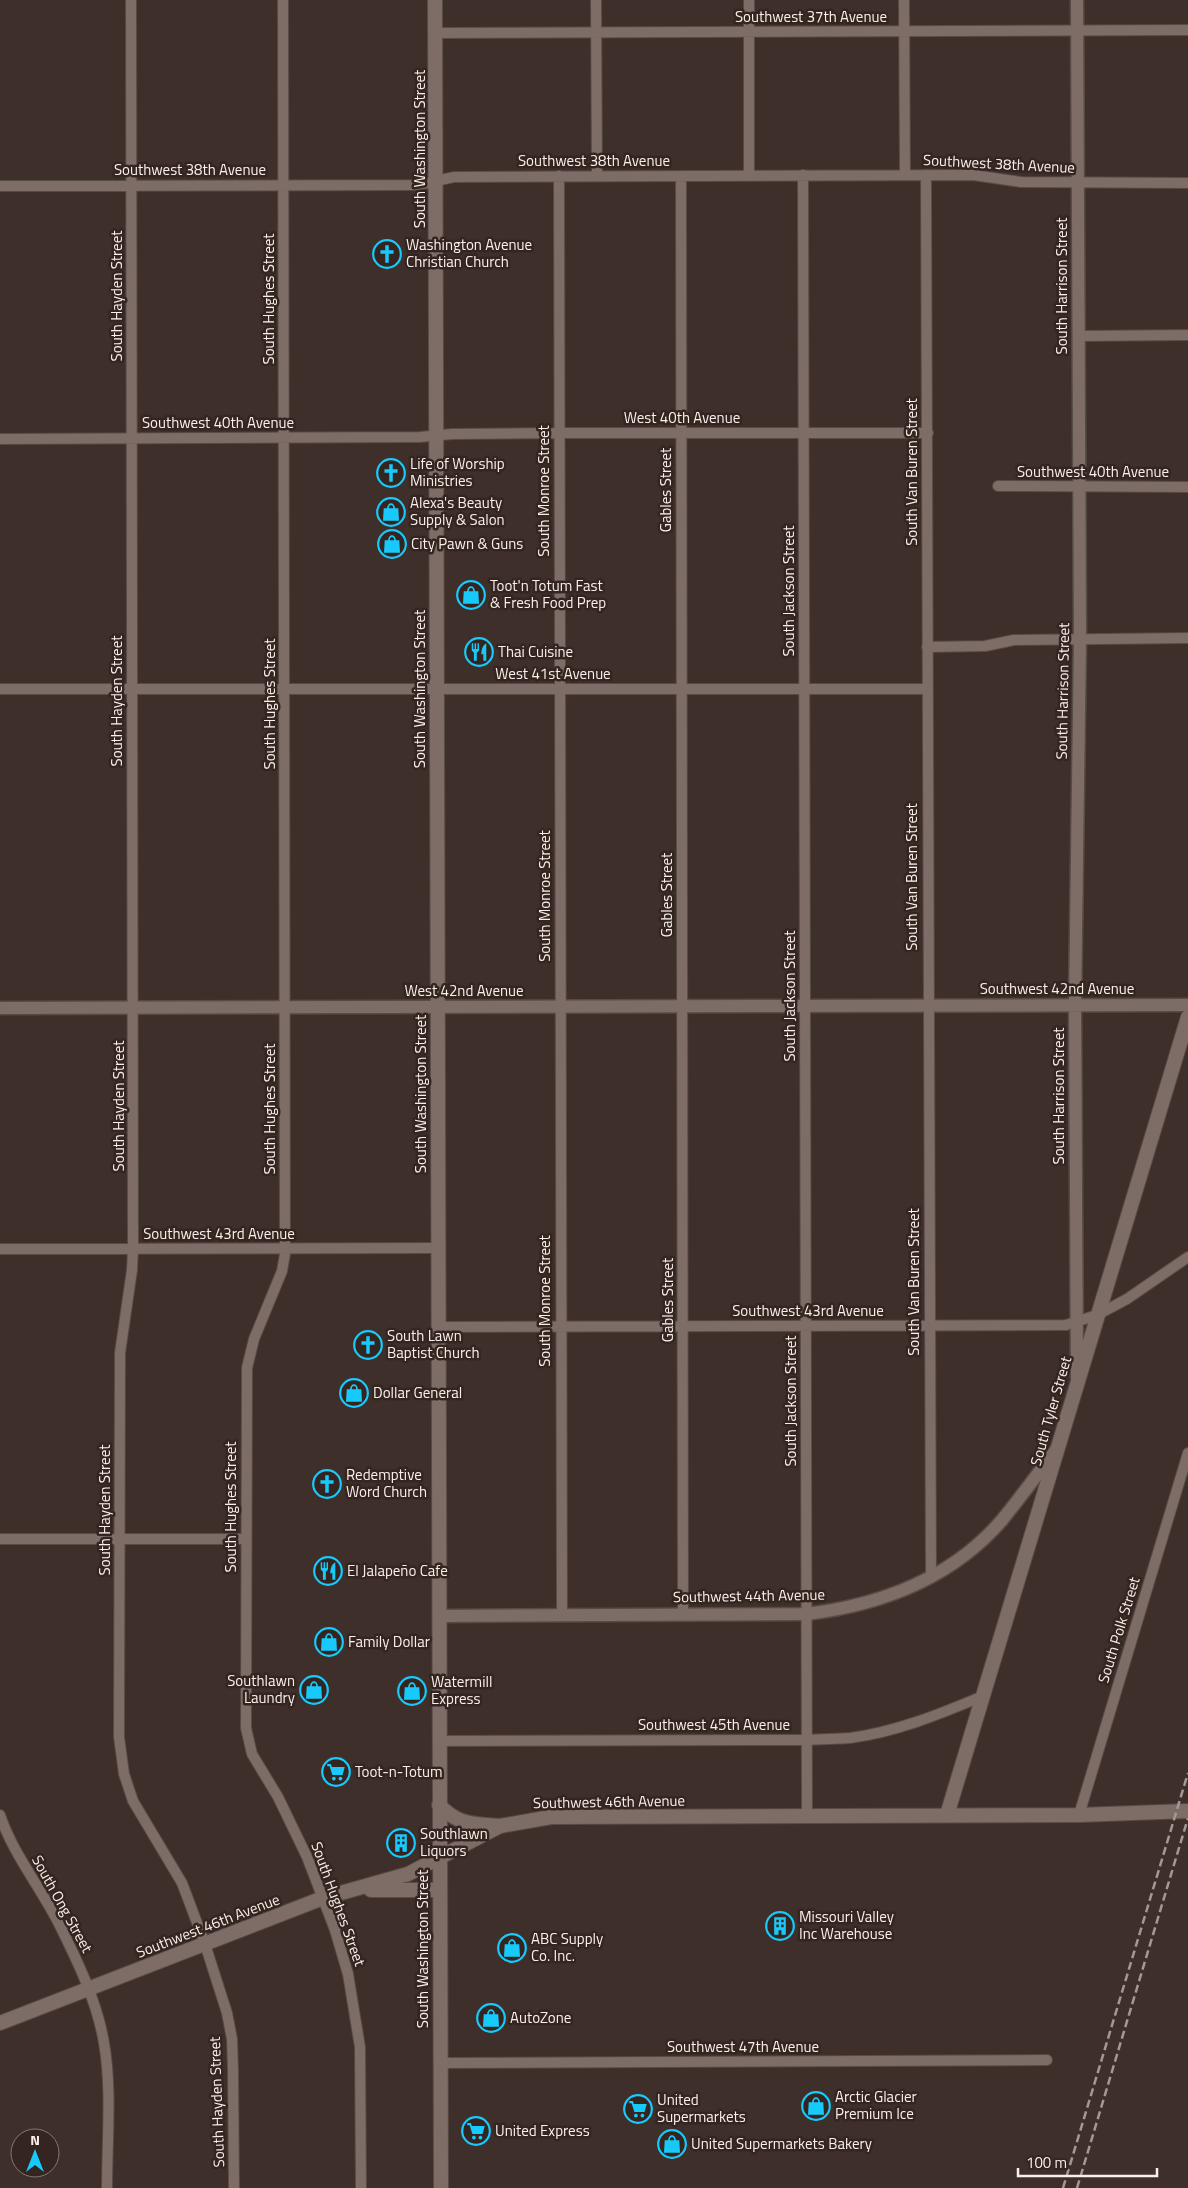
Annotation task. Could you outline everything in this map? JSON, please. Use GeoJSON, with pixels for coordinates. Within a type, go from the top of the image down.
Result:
{"type":"FeatureCollection","features":[{"type":"Feature","properties":{"kind":"main road","name":"South Washington Street"},"geometry":{"type":"LineString","coordinates":[[435,0],[437,181],[436,689],[441,2188]]}},
{"type":"Feature","properties":{"kind":"main road","name":"South Tyler Street"},"geometry":{"type":"LineString","coordinates":[[947,1815],[1188,1017]]}},
{"type":"Feature","properties":{"kind":"main road"},"geometry":{"type":"LineString","coordinates":[[439,1805],[449,1816],[465,1823],[500,1826]]}},
{"type":"Feature","properties":{"kind":"main road","name":"Southwest 46th Avenue"},"geometry":{"type":"LineString","coordinates":[[0,2023],[329,1897],[408,1874],[439,1860],[500,1826],[551,1817],[1079,1815],[1186,1812]]}},
{"type":"Feature","properties":{"kind":"main road"},"geometry":{"type":"LineString","coordinates":[[329,1897],[373,1890],[439,1890]]}},
{"type":"Feature","properties":{"kind":"street","name":"South Hayden Street"},"geometry":{"type":"LineString","coordinates":[[131,0],[134,1249],[120,1353],[120,1738],[124,1774],[140,1814],[182,1883],[222,1992],[232,2039],[234,2188]]}},
{"type":"Feature","properties":{"kind":"street","name":"South Hughes Street"},"geometry":{"type":"LineString","coordinates":[[283,0],[285,1249],[282,1271],[254,1339],[247,1368],[246,1713],[248,1742],[259,1767],[278,1797],[329,1897],[348,1974],[360,2046],[361,2188]]}},
{"type":"Feature","properties":{"kind":"street"},"geometry":{"type":"LineString","coordinates":[[596,0],[597,175]]}},
{"type":"Feature","properties":{"kind":"street"},"geometry":{"type":"LineString","coordinates":[[749,0],[749,176]]}},
{"type":"Feature","properties":{"kind":"street"},"geometry":{"type":"LineString","coordinates":[[904,0],[905,175]]}},
{"type":"Feature","properties":{"kind":"street","name":"South Harrison Street"},"geometry":{"type":"LineString","coordinates":[[1077,0],[1080,638],[1075,1005],[1077,1382]]}},
{"type":"Feature","properties":{"kind":"street","name":"Southwest 37th Avenue"},"geometry":{"type":"LineString","coordinates":[[435,33],[1188,30]]}},
{"type":"Feature","properties":{"kind":"street","name":"Southwest 38th Avenue"},"geometry":{"type":"LineString","coordinates":[[0,186],[418,185],[454,177],[597,175],[926,175],[979,176],[1021,182],[1188,182]]}},
{"type":"Feature","properties":{"kind":"street","name":"South Jackson Street"},"geometry":{"type":"LineString","coordinates":[[803,175],[808,1816]]}},
{"type":"Feature","properties":{"kind":"street","name":"South Van Buren Street"},"geometry":{"type":"LineString","coordinates":[[926,175],[930,1578]]}},
{"type":"Feature","properties":{"kind":"street","name":"South Monroe Street"},"geometry":{"type":"LineString","coordinates":[[559,176],[562,1615]]}},
{"type":"Feature","properties":{"kind":"street","name":"Gables Street"},"geometry":{"type":"LineString","coordinates":[[681,176],[683,1614]]}},
{"type":"Feature","properties":{"kind":"street"},"geometry":{"type":"LineString","coordinates":[[1079,336],[1188,335]]}},
{"type":"Feature","properties":{"kind":"street","name":"West 40th Avenue"},"geometry":{"type":"LineString","coordinates":[[436,436],[559,433],[928,433]]}},
{"type":"Feature","properties":{"kind":"street","name":"Southwest 40th Avenue"},"geometry":{"type":"LineString","coordinates":[[0,438],[131,439],[436,436]]}},
{"type":"Feature","properties":{"kind":"street","name":"Southwest 40th Avenue"},"geometry":{"type":"LineString","coordinates":[[998,486],[1188,487]]}},
{"type":"Feature","properties":{"kind":"street"},"geometry":{"type":"LineString","coordinates":[[927,647],[985,646],[1014,640],[1188,638]]}},
{"type":"Feature","properties":{"kind":"street","name":"West 41st Avenue"},"geometry":{"type":"LineString","coordinates":[[0,689],[926,689]]}},
{"type":"Feature","properties":{"kind":"street","name":"Southwest 42nd Avenue"},"geometry":{"type":"LineString","coordinates":[[927,1006],[1188,1005]]}},
{"type":"Feature","properties":{"kind":"street","name":"West 42nd Avenue"},"geometry":{"type":"LineString","coordinates":[[0,1008],[927,1006]]}},
{"type":"Feature","properties":{"kind":"street","name":"Southwest 43rd Avenue"},"geometry":{"type":"LineString","coordinates":[[0,1249],[438,1248]]}},
{"type":"Feature","properties":{"kind":"street","name":"Southwest 43rd Avenue"},"geometry":{"type":"LineString","coordinates":[[438,1327],[1066,1325],[1097,1315],[1127,1299],[1188,1257]]}},
{"type":"Feature","properties":{"kind":"street","name":"Southwest 44th Avenue"},"geometry":{"type":"LineString","coordinates":[[439,1616],[806,1614],[872,1602],[930,1578],[962,1557],[995,1527],[1058,1448]]}},
{"type":"Feature","properties":{"kind":"street","name":"South Polk Street"},"geometry":{"type":"LineString","coordinates":[[1079,1815],[1188,1453]]}},
{"type":"Feature","properties":{"kind":"street"},"geometry":{"type":"LineString","coordinates":[[0,1539],[246,1539]]}},
{"type":"Feature","properties":{"kind":"street","name":"Southwest 45th Avenue"},"geometry":{"type":"LineString","coordinates":[[439,1741],[807,1740],[850,1738],[895,1729],[944,1713],[983,1696]]}},
{"type":"Feature","properties":{"kind":"street","name":"South Ong Street"},"geometry":{"type":"LineString","coordinates":[[0,1815],[13,1847],[56,1919],[88,1989],[99,2021],[107,2068],[108,2188]]}},
{"type":"Feature","properties":{"kind":"street","name":"Southwest 47th Avenue"},"geometry":{"type":"LineString","coordinates":[[440,2063],[1046,2060]]}},
{"type":"Feature","properties":{"kind":"railway"},"geometry":{"type":"LineString","coordinates":[[1063,2188],[1188,1773]]}},
{"type":"Feature","properties":{"kind":"railway"},"geometry":{"type":"LineString","coordinates":[[1077,2188],[1188,1818]]}},
{"type":"Feature","properties":{"kind":"place","name":"Washington Avenue Christian Church"},"geometry":{"type":"Point","coordinates":[387,254]}},
{"type":"Feature","properties":{"kind":"place","name":"Life of Worship Ministries"},"geometry":{"type":"Point","coordinates":[391,473]}},
{"type":"Feature","properties":{"kind":"place","name":"Alexa's Beauty Supply & Salon"},"geometry":{"type":"Point","coordinates":[391,512]}},
{"type":"Feature","properties":{"kind":"place","name":"City Pawn & Guns"},"geometry":{"type":"Point","coordinates":[392,544]}},
{"type":"Feature","properties":{"kind":"place","name":"Toot'n Totum Fast & Fresh Food Prep"},"geometry":{"type":"Point","coordinates":[471,595]}},
{"type":"Feature","properties":{"kind":"place","name":"Thai Cuisine"},"geometry":{"type":"Point","coordinates":[479,652]}},
{"type":"Feature","properties":{"kind":"place","name":"South Lawn Baptist Church"},"geometry":{"type":"Point","coordinates":[368,1345]}},
{"type":"Feature","properties":{"kind":"place","name":"Dollar General"},"geometry":{"type":"Point","coordinates":[354,1393]}},
{"type":"Feature","properties":{"kind":"place","name":"Redemptive Word Church"},"geometry":{"type":"Point","coordinates":[327,1484]}},
{"type":"Feature","properties":{"kind":"place","name":"El Jalapeño Cafe"},"geometry":{"type":"Point","coordinates":[328,1571]}},
{"type":"Feature","properties":{"kind":"place","name":"Family Dollar"},"geometry":{"type":"Point","coordinates":[329,1642]}},
{"type":"Feature","properties":{"kind":"place","name":"Southlawn Laundry"},"geometry":{"type":"Point","coordinates":[314,1690]}},
{"type":"Feature","properties":{"kind":"place","name":"Watermill Express"},"geometry":{"type":"Point","coordinates":[412,1691]}},
{"type":"Feature","properties":{"kind":"place","name":"Toot-n-Totum"},"geometry":{"type":"Point","coordinates":[336,1772]}},
{"type":"Feature","properties":{"kind":"place","name":"Southlawn Liquors"},"geometry":{"type":"Point","coordinates":[401,1843]}},
{"type":"Feature","properties":{"kind":"place","name":"Missouri Valley Inc Warehouse"},"geometry":{"type":"Point","coordinates":[780,1926]}},
{"type":"Feature","properties":{"kind":"place","name":"ABC Supply Co. Inc."},"geometry":{"type":"Point","coordinates":[512,1948]}},
{"type":"Feature","properties":{"kind":"place","name":"AutoZone"},"geometry":{"type":"Point","coordinates":[491,2018]}},
{"type":"Feature","properties":{"kind":"place","name":"Arctic Glacier Premium Ice"},"geometry":{"type":"Point","coordinates":[816,2106]}},
{"type":"Feature","properties":{"kind":"place","name":"United Supermarkets"},"geometry":{"type":"Point","coordinates":[638,2109]}},
{"type":"Feature","properties":{"kind":"place","name":"United Express"},"geometry":{"type":"Point","coordinates":[476,2131]}},
{"type":"Feature","properties":{"kind":"place","name":"United Supermarkets Bakery"},"geometry":{"type":"Point","coordinates":[672,2144]}}]}
